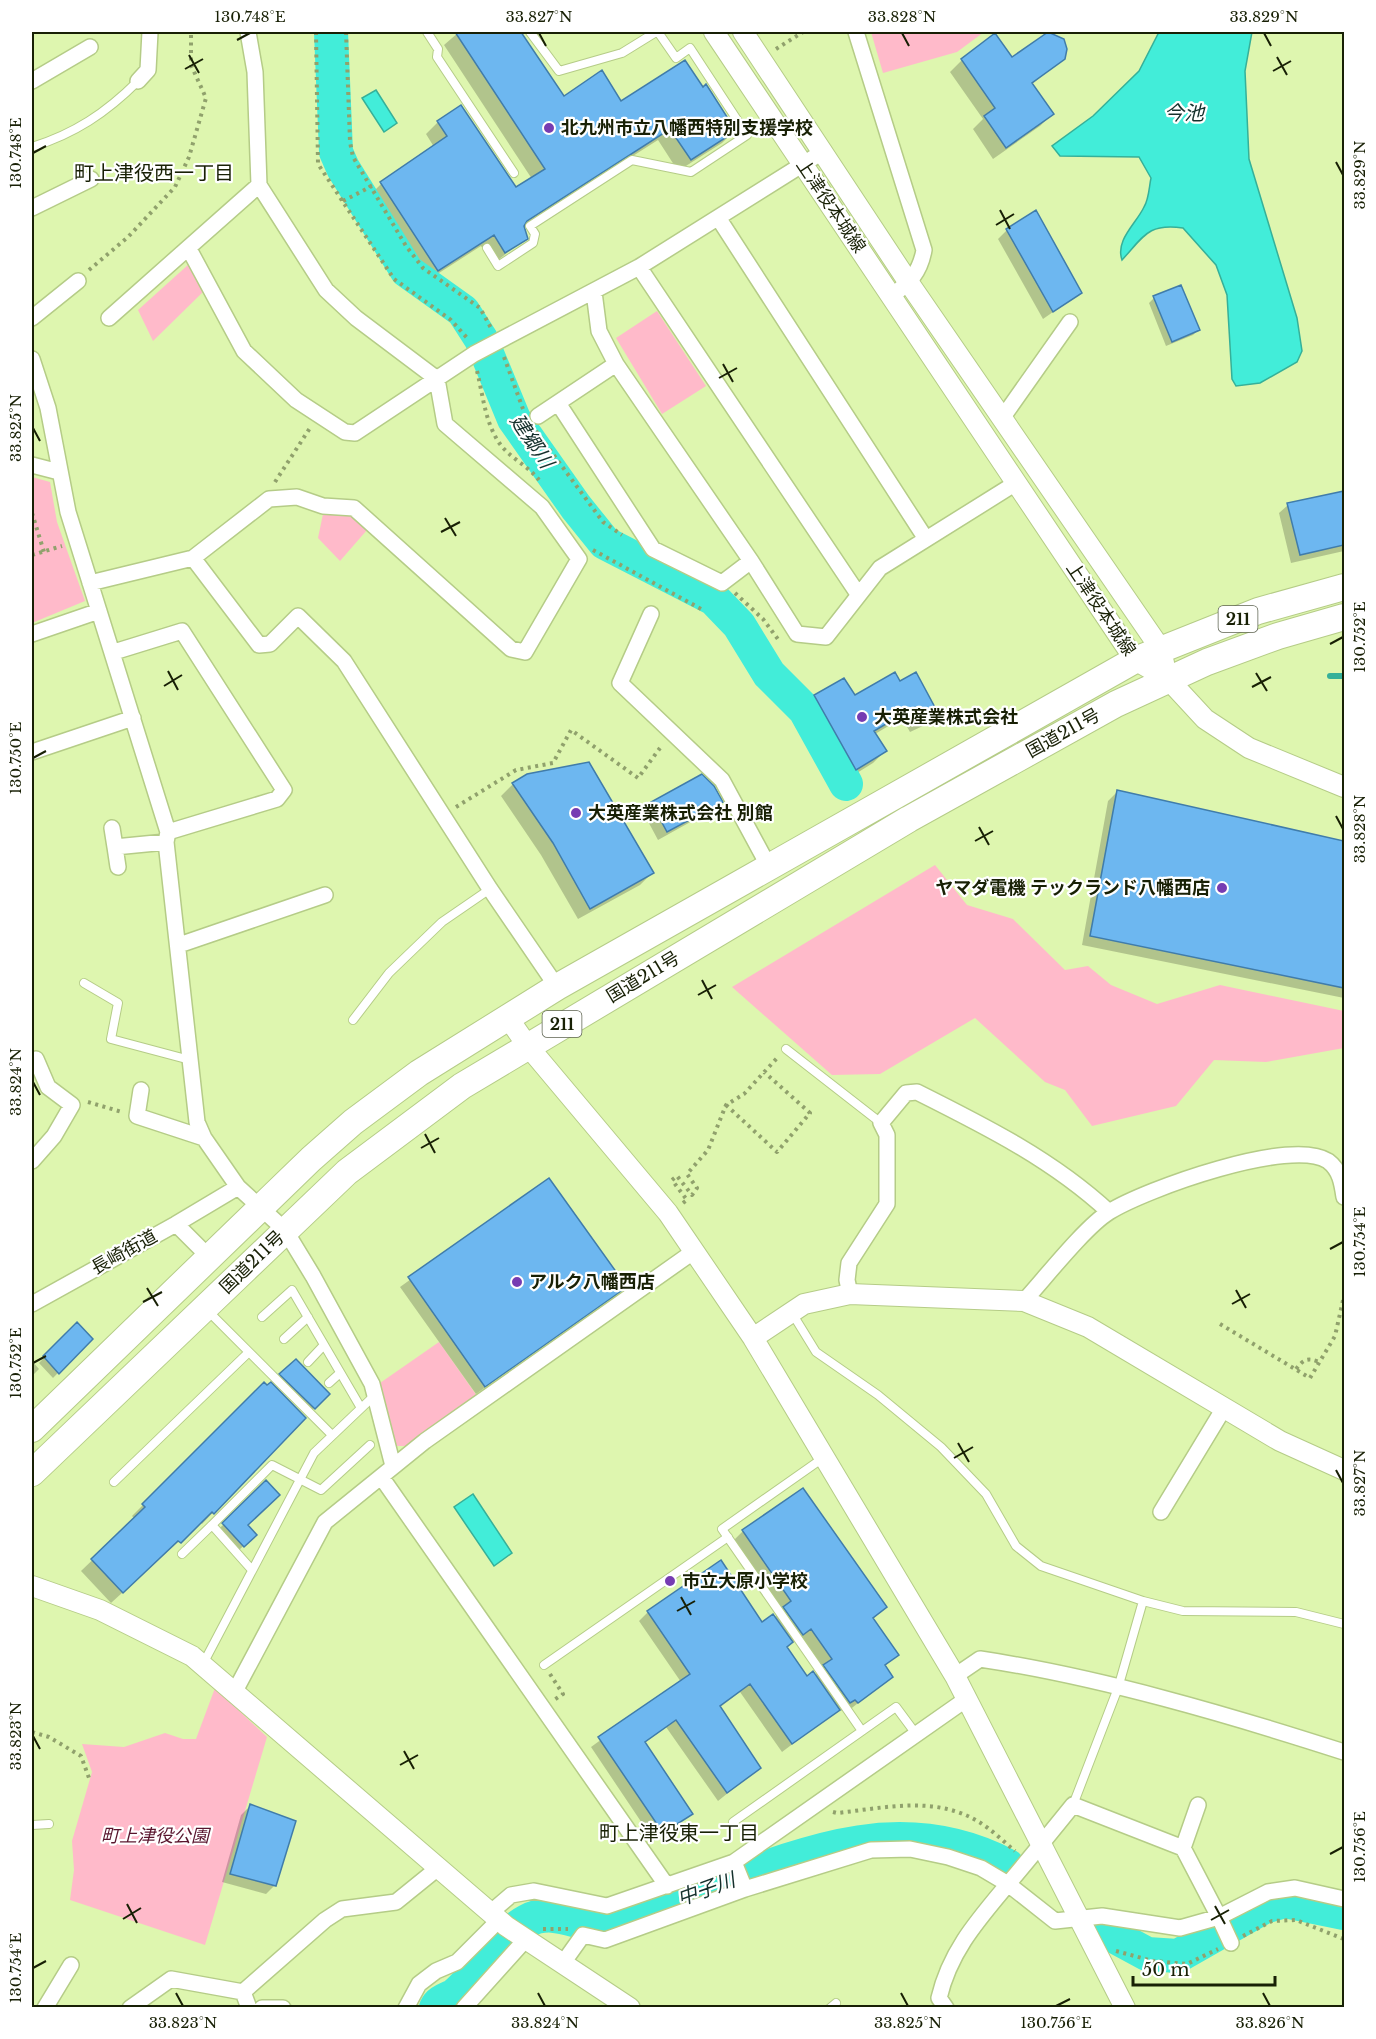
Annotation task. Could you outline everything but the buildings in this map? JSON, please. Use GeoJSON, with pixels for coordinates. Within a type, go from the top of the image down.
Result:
{"type":"FeatureCollection","features":[{"type":"Feature","properties":{"kind":"highway","name":"国道211号"},"geometry":{"type":"LineString","coordinates":[[32,1429],[260,1207],[353,1122],[419,1073],[557,987],[1135,660],[1258,610],[1344,587]]}},
{"type":"Feature","properties":{"kind":"highway","name":"国道211号"},"geometry":{"type":"LineString","coordinates":[[32,1473],[347,1172],[410,1122],[527,1045],[909,819],[1116,704],[1207,662],[1278,636],[1344,617]]}},
{"type":"Feature","properties":{"kind":"street"},"geometry":{"type":"LineString","coordinates":[[138,81],[148,70],[150,32]]}},
{"type":"Feature","properties":{"kind":"street"},"geometry":{"type":"LineString","coordinates":[[90,583],[193,558],[269,499],[297,497],[324,506],[354,508],[511,650],[525,652],[579,559],[542,507],[445,424],[437,379],[356,318],[326,290],[258,185],[255,72],[248,32]]}},
{"type":"Feature","properties":{"kind":"street","name":"上津役本城線"},"geometry":{"type":"LineString","coordinates":[[714,32],[1135,660],[1168,679]]}},
{"type":"Feature","properties":{"kind":"street","name":"上津役本城線"},"geometry":{"type":"LineString","coordinates":[[743,32],[824,151],[909,283],[1160,648],[1168,679]]}},
{"type":"Feature","properties":{"kind":"street"},"geometry":{"type":"LineString","coordinates":[[856,32],[924,250],[921,266],[909,283],[891,296]]}},
{"type":"Feature","properties":{"kind":"street"},"geometry":{"type":"LineString","coordinates":[[32,81],[90,46]]}},
{"type":"Feature","properties":{"kind":"street"},"geometry":{"type":"LineString","coordinates":[[189,249],[244,351],[296,400],[345,432],[355,433],[476,353],[576,298],[594,292],[639,267],[719,219],[824,151]]}},
{"type":"Feature","properties":{"kind":"street"},"geometry":{"type":"LineString","coordinates":[[32,208],[91,179]]}},
{"type":"Feature","properties":{"kind":"street"},"geometry":{"type":"LineString","coordinates":[[109,318],[258,185]]}},
{"type":"Feature","properties":{"kind":"street"},"geometry":{"type":"LineString","coordinates":[[719,219],[926,539]]}},
{"type":"Feature","properties":{"kind":"street"},"geometry":{"type":"LineString","coordinates":[[639,267],[858,594]]}},
{"type":"Feature","properties":{"kind":"street"},"geometry":{"type":"LineString","coordinates":[[32,318],[78,281]]}},
{"type":"Feature","properties":{"kind":"street"},"geometry":{"type":"LineString","coordinates":[[594,292],[599,331],[616,364],[752,561],[797,634],[826,637],[880,568],[1017,483]]}},
{"type":"Feature","properties":{"kind":"street"},"geometry":{"type":"LineString","coordinates":[[1003,417],[1070,322]]}},
{"type":"Feature","properties":{"kind":"street"},"geometry":{"type":"LineString","coordinates":[[32,359],[48,408],[59,471],[77,541],[114,652],[167,837],[194,1102],[204,1138],[238,1187],[285,1230],[356,1354],[375,1395],[393,1466]]}},
{"type":"Feature","properties":{"kind":"street"},"geometry":{"type":"LineString","coordinates":[[531,417],[558,403],[616,364]]}},
{"type":"Feature","properties":{"kind":"street"},"geometry":{"type":"LineString","coordinates":[[558,403],[653,549],[722,583],[752,561]]}},
{"type":"Feature","properties":{"kind":"street"},"geometry":{"type":"LineString","coordinates":[[32,465],[59,471]]}},
{"type":"Feature","properties":{"kind":"street"},"geometry":{"type":"LineString","coordinates":[[193,558],[259,645],[270,644],[298,616],[344,661],[490,889],[557,987]]}},
{"type":"Feature","properties":{"kind":"street"},"geometry":{"type":"LineString","coordinates":[[32,634],[99,611]]}},
{"type":"Feature","properties":{"kind":"street"},"geometry":{"type":"LineString","coordinates":[[651,614],[620,683],[722,780],[769,867]]}},
{"type":"Feature","properties":{"kind":"street"},"geometry":{"type":"LineString","coordinates":[[114,652],[182,631],[284,790],[277,799],[167,837],[115,847]]}},
{"type":"Feature","properties":{"kind":"street"},"geometry":{"type":"LineString","coordinates":[[1168,679],[1205,718],[1249,748],[1344,787]]}},
{"type":"Feature","properties":{"kind":"street"},"geometry":{"type":"LineString","coordinates":[[32,752],[133,718]]}},
{"type":"Feature","properties":{"kind":"street"},"geometry":{"type":"LineString","coordinates":[[112,828],[118,867]]}},
{"type":"Feature","properties":{"kind":"street"},"geometry":{"type":"LineString","coordinates":[[179,945],[250,923],[325,895]]}},
{"type":"Feature","properties":{"kind":"street"},"geometry":{"type":"LineString","coordinates":[[508,1018],[527,1045],[668,1213],[753,1338],[968,1698],[1125,2007]]}},
{"type":"Feature","properties":{"kind":"street"},"geometry":{"type":"LineString","coordinates":[[32,1161],[54,1136],[72,1105],[48,1087],[36,1059]]}},
{"type":"Feature","properties":{"kind":"street"},"geometry":{"type":"LineString","coordinates":[[141,1090],[137,1116],[204,1138]]}},
{"type":"Feature","properties":{"kind":"street"},"geometry":{"type":"LineString","coordinates":[[850,1294],[847,1280],[849,1263],[887,1204],[887,1136],[880,1123],[906,1093],[917,1092],[1012,1140],[1090,1194],[1109,1212]]}},
{"type":"Feature","properties":{"kind":"street"},"geometry":{"type":"LineString","coordinates":[[1024,1301],[1109,1212],[1213,1169],[1260,1159],[1306,1154],[1328,1161],[1340,1175],[1344,1197]]}},
{"type":"Feature","properties":{"kind":"street"},"geometry":{"type":"LineString","coordinates":[[176,1224],[238,1187]]}},
{"type":"Feature","properties":{"kind":"street","name":"長崎街道"},"geometry":{"type":"LineString","coordinates":[[32,1304],[176,1224],[210,1258]]}},
{"type":"Feature","properties":{"kind":"street"},"geometry":{"type":"LineString","coordinates":[[234,1693],[325,1522],[382,1478],[393,1466],[693,1252]]}},
{"type":"Feature","properties":{"kind":"street"},"geometry":{"type":"LineString","coordinates":[[753,1338],[804,1304],[850,1294],[1024,1301],[1088,1327],[1280,1441],[1344,1470]]}},
{"type":"Feature","properties":{"kind":"street"},"geometry":{"type":"LineString","coordinates":[[1161,1512],[1224,1408]]}},
{"type":"Feature","properties":{"kind":"street"},"geometry":{"type":"LineString","coordinates":[[382,1478],[668,1886]]}},
{"type":"Feature","properties":{"kind":"street"},"geometry":{"type":"LineString","coordinates":[[32,1586],[100,1610],[192,1656],[508,1927],[630,2007]]}},
{"type":"Feature","properties":{"kind":"street"},"geometry":{"type":"LineString","coordinates":[[955,1676],[980,1659],[1024,1666],[1261,1725],[1344,1752]]}},
{"type":"Feature","properties":{"kind":"street"},"geometry":{"type":"LineString","coordinates":[[464,2007],[508,1927],[511,1895],[534,1891],[607,1906],[734,1863],[968,1698]]}},
{"type":"Feature","properties":{"kind":"street"},"geometry":{"type":"LineString","coordinates":[[938,2004],[944,1978],[975,1920],[1073,1805],[1183,1848],[1231,1942]]}},
{"type":"Feature","properties":{"kind":"street"},"geometry":{"type":"LineString","coordinates":[[1183,1848],[1198,1805]]}},
{"type":"Feature","properties":{"kind":"street"},"geometry":{"type":"LineString","coordinates":[[563,1963],[583,1935],[606,1940],[745,1889],[872,1850],[910,1850],[948,1857],[981,1868],[1008,1884],[1055,1921],[1102,1916],[1180,1928],[1219,1917],[1268,1892],[1295,1888],[1344,1899]]}},
{"type":"Feature","properties":{"kind":"street"},"geometry":{"type":"LineString","coordinates":[[734,1863],[745,1889]]}},
{"type":"Feature","properties":{"kind":"street"},"geometry":{"type":"LineString","coordinates":[[243,1992],[342,1909],[396,1902],[438,1868]]}},
{"type":"Feature","properties":{"kind":"street"},"geometry":{"type":"LineString","coordinates":[[406,2007],[418,1984],[436,1971],[457,1962],[508,1927]]}},
{"type":"Feature","properties":{"kind":"street"},"geometry":{"type":"LineString","coordinates":[[45,2007],[71,1965]]}},
{"type":"Feature","properties":{"kind":"street"},"geometry":{"type":"LineString","coordinates":[[130,2007],[171,1979],[243,1992]]}},
{"type":"Feature","properties":{"kind":"street"},"geometry":{"type":"LineString","coordinates":[[243,1992],[249,2007]]}},
{"type":"Feature","properties":{"kind":"street"},"geometry":{"type":"LineString","coordinates":[[262,2007],[283,2007]]}},
{"type":"Feature","properties":{"kind":"lane"},"geometry":{"type":"LineString","coordinates":[[427,32],[438,49],[437,57],[514,172]]}},
{"type":"Feature","properties":{"kind":"lane"},"geometry":{"type":"LineString","coordinates":[[487,248],[498,266],[533,243],[535,234],[530,226],[632,160],[692,172],[747,135],[690,48],[676,58],[657,32],[622,53],[559,71],[530,32]]}},
{"type":"Feature","properties":{"kind":"lane"},"geometry":{"type":"LineString","coordinates":[[32,147],[50,141],[109,110],[138,81]]}},
{"type":"Feature","properties":{"kind":"lane"},"geometry":{"type":"LineString","coordinates":[[353,1020],[389,972],[442,922],[490,889]]}},
{"type":"Feature","properties":{"kind":"lane"},"geometry":{"type":"LineString","coordinates":[[84,983],[118,1003],[111,1039],[191,1060]]}},
{"type":"Feature","properties":{"kind":"lane"},"geometry":{"type":"LineString","coordinates":[[786,1049],[880,1123]]}},
{"type":"Feature","properties":{"kind":"lane"},"geometry":{"type":"LineString","coordinates":[[262,1317],[292,1290],[361,1408]]}},
{"type":"Feature","properties":{"kind":"lane"},"geometry":{"type":"LineString","coordinates":[[204,1307],[332,1435]]}},
{"type":"Feature","properties":{"kind":"lane"},"geometry":{"type":"LineString","coordinates":[[791,1312],[816,1352],[878,1395],[932,1440],[986,1494],[1016,1545],[1041,1566],[1143,1601],[1182,1611],[1296,1612],[1344,1624]]}},
{"type":"Feature","properties":{"kind":"lane"},"geometry":{"type":"LineString","coordinates":[[284,1339],[308,1317]]}},
{"type":"Feature","properties":{"kind":"lane"},"geometry":{"type":"LineString","coordinates":[[308,1362],[324,1346]]}},
{"type":"Feature","properties":{"kind":"lane"},"geometry":{"type":"LineString","coordinates":[[114,1482],[249,1352]]}},
{"type":"Feature","properties":{"kind":"lane"},"geometry":{"type":"LineString","coordinates":[[329,1383],[340,1373]]}},
{"type":"Feature","properties":{"kind":"lane"},"geometry":{"type":"LineString","coordinates":[[203,1665],[314,1453],[375,1395]]}},
{"type":"Feature","properties":{"kind":"lane"},"geometry":{"type":"LineString","coordinates":[[182,1554],[272,1465],[321,1490],[370,1445]]}},
{"type":"Feature","properties":{"kind":"lane"},"geometry":{"type":"LineString","coordinates":[[824,1457],[722,1529],[862,1731]]}},
{"type":"Feature","properties":{"kind":"lane"},"geometry":{"type":"LineString","coordinates":[[212,1525],[252,1570]]}},
{"type":"Feature","properties":{"kind":"lane"},"geometry":{"type":"LineString","coordinates":[[544,1665],[728,1537]]}},
{"type":"Feature","properties":{"kind":"lane"},"geometry":{"type":"LineString","coordinates":[[1073,1805],[1118,1689],[1143,1601]]}},
{"type":"Feature","properties":{"kind":"lane"},"geometry":{"type":"LineString","coordinates":[[733,1822],[896,1707],[916,1734]]}},
{"type":"Feature","properties":{"kind":"lane"},"geometry":{"type":"LineString","coordinates":[[32,1825],[49,1824]]}},
{"type":"Feature","properties":{"kind":"path"},"geometry":{"type":"LineString","coordinates":[[78,281],[128,237],[175,187],[189,157],[206,98],[191,65],[191,32]]}},
{"type":"Feature","properties":{"kind":"path"},"geometry":{"type":"LineString","coordinates":[[315,32],[318,164],[394,279],[451,320],[469,339],[476,353],[484,408],[501,445],[528,466],[541,484]]}},
{"type":"Feature","properties":{"kind":"path"},"geometry":{"type":"LineString","coordinates":[[346,32],[350,142],[353,157],[406,246],[423,268],[480,308],[531,417],[603,522],[629,539],[653,549]]}},
{"type":"Feature","properties":{"kind":"path"},"geometry":{"type":"LineString","coordinates":[[775,49],[803,32]]}},
{"type":"Feature","properties":{"kind":"path"},"geometry":{"type":"LineString","coordinates":[[343,201],[372,186]]}},
{"type":"Feature","properties":{"kind":"path"},"geometry":{"type":"LineString","coordinates":[[269,499],[283,466],[319,415]]}},
{"type":"Feature","properties":{"kind":"path"},"geometry":{"type":"LineString","coordinates":[[32,513],[44,552]]}},
{"type":"Feature","properties":{"kind":"path"},"geometry":{"type":"LineString","coordinates":[[32,555],[77,541]]}},
{"type":"Feature","properties":{"kind":"path"},"geometry":{"type":"LineString","coordinates":[[589,544],[596,553],[703,610]]}},
{"type":"Feature","properties":{"kind":"path"},"geometry":{"type":"LineString","coordinates":[[722,583],[763,619],[782,645],[797,634]]}},
{"type":"Feature","properties":{"kind":"path"},"geometry":{"type":"LineString","coordinates":[[442,815],[516,770],[553,764],[571,730],[638,778],[660,748]]}},
{"type":"Feature","properties":{"kind":"path"},"geometry":{"type":"LineString","coordinates":[[668,1213],[687,1200],[672,1180],[677,1176],[692,1195],[697,1188],[687,1174],[708,1150],[726,1105],[744,1094],[786,1049]]}},
{"type":"Feature","properties":{"kind":"path"},"geometry":{"type":"LineString","coordinates":[[726,1105],[777,1152],[810,1113],[764,1072]]}},
{"type":"Feature","properties":{"kind":"path"},"geometry":{"type":"LineString","coordinates":[[72,1105],[83,1101],[137,1116]]}},
{"type":"Feature","properties":{"kind":"path"},"geometry":{"type":"LineString","coordinates":[[1220,1324],[1310,1378],[1335,1336],[1344,1296]]}},
{"type":"Feature","properties":{"kind":"path"},"geometry":{"type":"LineString","coordinates":[[1296,1369],[1303,1360],[1311,1358],[1319,1362]]}},
{"type":"Feature","properties":{"kind":"path"},"geometry":{"type":"LineString","coordinates":[[32,1732],[49,1737],[81,1756],[89,1778]]}},
{"type":"Feature","properties":{"kind":"path"},"geometry":{"type":"LineString","coordinates":[[815,1805],[837,1813],[921,1804],[945,1807],[978,1821],[1027,1861]]}},
{"type":"Feature","properties":{"kind":"path"},"geometry":{"type":"LineString","coordinates":[[508,1927],[563,1928],[583,1935]]}},
{"type":"Feature","properties":{"kind":"green space"},"geometry":{"type":"Polygon","coordinates":[[[871,32],[984,32],[957,52],[883,73],[871,32]]]}},
{"type":"Feature","properties":{"kind":"green space"},"geometry":{"type":"Polygon","coordinates":[[[189,264],[204,291],[153,341],[138,310],[189,264]]]}},
{"type":"Feature","properties":{"kind":"green space"},"geometry":{"type":"Polygon","coordinates":[[[657,311],[706,386],[662,414],[616,338],[657,311]]]}},
{"type":"Feature","properties":{"kind":"green space"},"geometry":{"type":"Polygon","coordinates":[[[32,477],[50,482],[57,522],[85,601],[32,623],[32,477]]]}},
{"type":"Feature","properties":{"kind":"green space"},"geometry":{"type":"Polygon","coordinates":[[[323,514],[351,514],[367,530],[340,561],[318,538],[323,514]]]}},
{"type":"Feature","properties":{"kind":"green space"},"geometry":{"type":"Polygon","coordinates":[[[935,865],[967,905],[1013,919],[1065,970],[1088,966],[1111,985],[1157,1004],[1220,985],[1344,1011],[1344,1048],[1266,1062],[1214,1060],[1176,1106],[1092,1126],[1065,1090],[1045,1082],[975,1018],[880,1074],[832,1075],[732,987],[935,865]]]}},
{"type":"Feature","properties":{"kind":"green space"},"geometry":{"type":"Polygon","coordinates":[[[439,1342],[477,1396],[407,1446],[396,1446],[380,1383],[439,1342]]]}},
{"type":"Feature","properties":{"kind":"green space","name":"町上津役公園"},"geometry":{"type":"Polygon","coordinates":[[[215,1688],[267,1737],[205,1945],[70,1900],[74,1870],[72,1841],[92,1772],[82,1744],[124,1747],[165,1733],[183,1739],[196,1739],[215,1688]]]}},
{"type":"Feature","properties":{"kind":"water","name":"今池"},"geometry":{"type":"Polygon","coordinates":[[[1159,32],[1252,32],[1245,71],[1249,159],[1297,318],[1302,351],[1297,362],[1260,383],[1236,386],[1232,379],[1227,295],[1216,265],[1183,228],[1162,228],[1148,233],[1122,260],[1121,246],[1127,232],[1144,207],[1149,193],[1151,178],[1139,157],[1060,156],[1052,146],[1093,116],[1139,71],[1159,32]]]}},
{"type":"Feature","properties":{"kind":"water"},"geometry":{"type":"Polygon","coordinates":[[[376,90],[397,123],[384,132],[362,98],[376,90]]]}},
{"type":"Feature","properties":{"kind":"water"},"geometry":{"type":"Polygon","coordinates":[[[473,1494],[512,1553],[494,1566],[454,1507],[473,1494]]]}},
{"type":"Feature","properties":{"kind":"waterway","name":"建郷川"},"geometry":{"type":"LineString","coordinates":[[331,32],[336,152],[343,168],[407,271],[463,311],[481,339],[514,419],[576,507],[605,543],[714,599],[739,625],[769,674],[805,710],[846,784]]}},
{"type":"Feature","properties":{"kind":"waterway","name":"建郷川"},"geometry":{"type":"LineString","coordinates":[[1330,676],[1344,676]]}},
{"type":"Feature","properties":{"kind":"waterway","name":"中子川"},"geometry":{"type":"LineString","coordinates":[[436,2008],[466,1984],[507,1936],[527,1921],[538,1917],[559,1916],[589,1924],[607,1924],[657,1909],[756,1871],[805,1855],[855,1843],[905,1839],[956,1846],[1008,1866]]}},
{"type":"Feature","properties":{"kind":"waterway","name":"中子川"},"geometry":{"type":"LineString","coordinates":[[1110,1934],[1147,1954],[1178,1956],[1264,1907],[1285,1901],[1344,1913]]}},
{"type":"Feature","properties":{"kind":"place","name":"北九州市立八幡西特別支援学校"},"geometry":{"type":"Point","coordinates":[549,128]}},
{"type":"Feature","properties":{"kind":"place","name":"大英産業株式会社"},"geometry":{"type":"Point","coordinates":[862,717]}},
{"type":"Feature","properties":{"kind":"place","name":"大英産業株式会社 別館"},"geometry":{"type":"Point","coordinates":[576,813]}},
{"type":"Feature","properties":{"kind":"place","name":"ヤマダ電機 テックランド八幡西店"},"geometry":{"type":"Point","coordinates":[1222,888]}},
{"type":"Feature","properties":{"kind":"place","name":"アルク八幡西店"},"geometry":{"type":"Point","coordinates":[517,1282]}},
{"type":"Feature","properties":{"kind":"place","name":"市立大原小学校"},"geometry":{"type":"Point","coordinates":[670,1581]}},
{"type":"Feature","properties":{"kind":"district","name":"町上津役西一丁目"},"geometry":{"type":"Point","coordinates":[154,173]}},
{"type":"Feature","properties":{"kind":"district","name":"町上津役東一丁目"},"geometry":{"type":"Point","coordinates":[679,1833]}}]}
